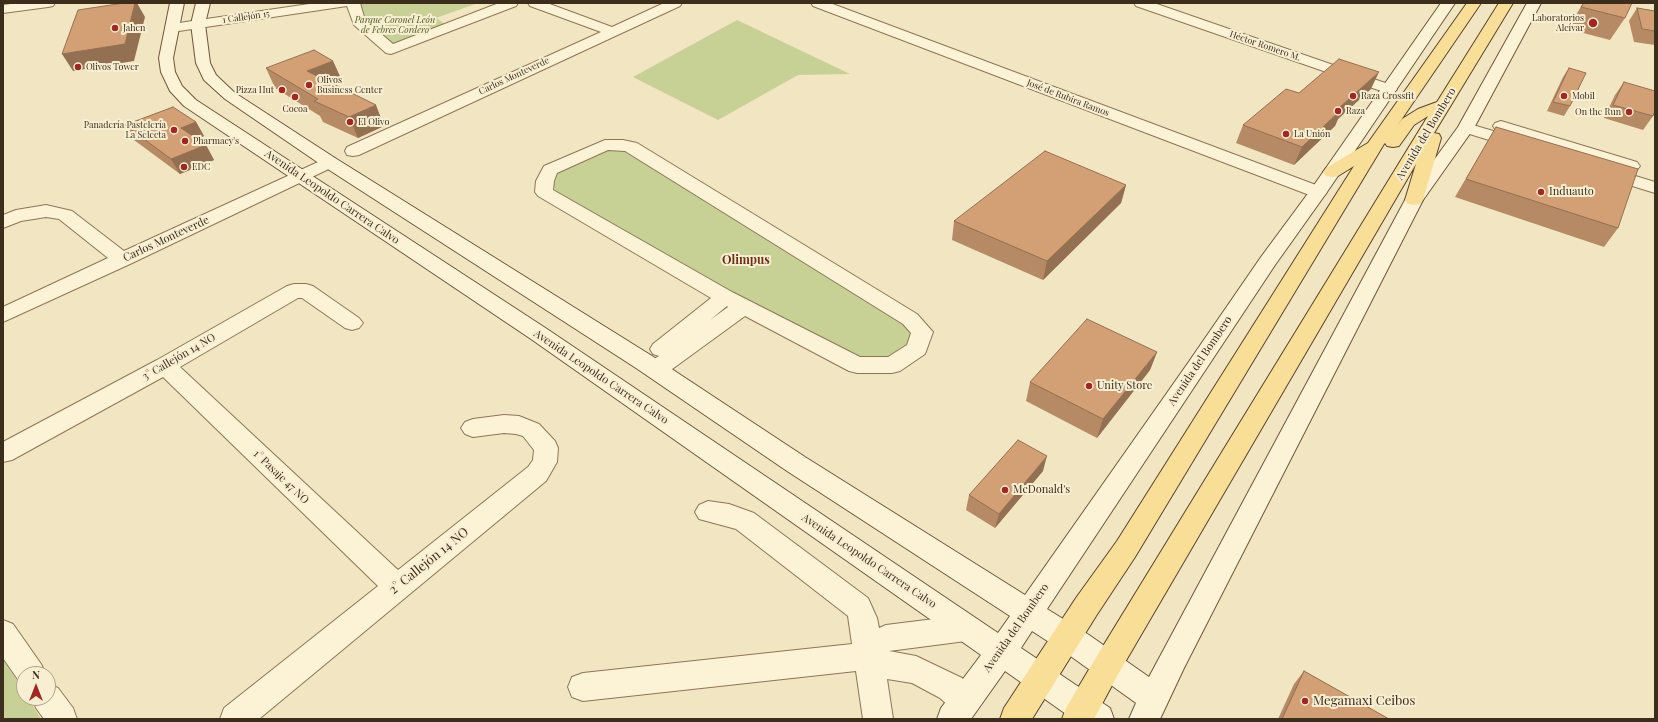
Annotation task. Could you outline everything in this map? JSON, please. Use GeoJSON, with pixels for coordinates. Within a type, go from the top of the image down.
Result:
{"type":"FeatureCollection","features":[{"type":"Feature","properties":{"kind":"main road"},"geometry":{"type":"LineString","coordinates":[[1073,642],[1086,607],[1126,549],[1376,144],[1474,3]]}},
{"type":"Feature","properties":{"kind":"main road","name":"Avenida del Bombero"},"geometry":{"type":"LineString","coordinates":[[1086,716],[1107,666],[1443,105],[1506,3]]}},
{"type":"Feature","properties":{"kind":"main road"},"geometry":{"type":"LineString","coordinates":[[1414,200],[1443,105]]}},
{"type":"Feature","properties":{"kind":"main road"},"geometry":{"type":"LineString","coordinates":[[1015,719],[1046,682],[1073,642],[1099,614],[1116,581],[1327,249],[1380,160],[1402,128],[1408,122],[1424,112],[1443,105]]}},
{"type":"Feature","properties":{"kind":"main road"},"geometry":{"type":"LineString","coordinates":[[1332,172],[1376,144]]}},
{"type":"Feature","properties":{"kind":"main road"},"geometry":{"type":"LineString","coordinates":[[1028,719],[1046,682]]}},
{"type":"Feature","properties":{"kind":"street"},"geometry":{"type":"LineString","coordinates":[[3,20],[10,7],[48,3]]}},
{"type":"Feature","properties":{"kind":"street","name":"1 Callejón 15"},"geometry":{"type":"LineString","coordinates":[[201,14],[274,3]]}},
{"type":"Feature","properties":{"kind":"street","name":"1 Callejón 15"},"geometry":{"type":"LineString","coordinates":[[174,16],[343,3]]}},
{"type":"Feature","properties":{"kind":"street"},"geometry":{"type":"LineString","coordinates":[[353,3],[359,22],[391,50],[510,3]]}},
{"type":"Feature","properties":{"kind":"street"},"geometry":{"type":"LineString","coordinates":[[535,3],[611,31]]}},
{"type":"Feature","properties":{"kind":"street","name":"Carlos Monteverde"},"geometry":{"type":"LineString","coordinates":[[353,151],[611,31],[675,3]]}},
{"type":"Feature","properties":{"kind":"street","name":"José de Rubira Ramos"},"geometry":{"type":"LineString","coordinates":[[818,3],[1318,192]]}},
{"type":"Feature","properties":{"kind":"street","name":"Héctor Romero M."},"geometry":{"type":"LineString","coordinates":[[1141,3],[1389,89]]}},
{"type":"Feature","properties":{"kind":"street","name":"Avenida del Bombero"},"geometry":{"type":"LineString","coordinates":[[958,710],[1002,651],[1026,613],[1196,369],[1268,261],[1332,172],[1448,3]]}},
{"type":"Feature","properties":{"kind":"street"},"geometry":{"type":"LineString","coordinates":[[201,14],[203,63],[209,77],[230,96],[329,162],[650,365],[796,464],[1073,642],[1107,666],[1148,708],[1414,200],[1469,122],[1534,3]]}},
{"type":"Feature","properties":{"kind":"street"},"geometry":{"type":"LineString","coordinates":[[1173,14],[1186,7]]}},
{"type":"Feature","properties":{"kind":"street","name":"Avenida Leopoldo Carrera Calvo"},"geometry":{"type":"LineString","coordinates":[[174,16],[166,58],[168,72],[175,88],[190,103],[539,334],[966,628],[1002,651],[1046,682],[1086,716]]}},
{"type":"Feature","properties":{"kind":"street"},"geometry":{"type":"LineString","coordinates":[[1469,122],[1655,174]]}},
{"type":"Feature","properties":{"kind":"street"},"geometry":{"type":"LineString","coordinates":[[1469,122],[1655,188]]}},
{"type":"Feature","properties":{"kind":"street"},"geometry":{"type":"LineString","coordinates":[[605,145],[623,145],[631,147],[910,319],[922,332],[917,349],[892,365],[857,365],[734,302],[544,192],[544,182],[550,170],[605,145]]}},
{"type":"Feature","properties":{"kind":"street","name":"Carlos Monteverde"},"geometry":{"type":"LineString","coordinates":[[3,315],[329,162]]}},
{"type":"Feature","properties":{"kind":"street"},"geometry":{"type":"LineString","coordinates":[[3,222],[16,216],[46,211],[65,215],[123,260]]}},
{"type":"Feature","properties":{"kind":"street","name":"3° Callejón 14 NO"},"geometry":{"type":"LineString","coordinates":[[3,453],[165,366],[294,291],[306,291],[352,323]]}},
{"type":"Feature","properties":{"kind":"street"},"geometry":{"type":"LineString","coordinates":[[650,365],[734,302]]}},
{"type":"Feature","properties":{"kind":"street","name":"1° Pasaje 47 NO"},"geometry":{"type":"LineString","coordinates":[[165,366],[397,587]]}},
{"type":"Feature","properties":{"kind":"street","name":"2° Callejón 14 NO"},"geometry":{"type":"LineString","coordinates":[[235,719],[536,474],[545,462],[546,448],[531,430],[519,425],[504,424],[473,428]]}},
{"type":"Feature","properties":{"kind":"street"},"geometry":{"type":"LineString","coordinates":[[708,512],[729,515],[745,521],[858,607],[863,618],[878,719]]}},
{"type":"Feature","properties":{"kind":"street"},"geometry":{"type":"LineString","coordinates":[[868,656],[874,645],[886,638],[966,628]]}},
{"type":"Feature","properties":{"kind":"street"},"geometry":{"type":"LineString","coordinates":[[3,633],[26,666]]}},
{"type":"Feature","properties":{"kind":"street"},"geometry":{"type":"LineString","coordinates":[[584,686],[868,656],[876,663],[916,670],[951,688],[958,710]]}},
{"type":"Feature","properties":{"kind":"street"},"geometry":{"type":"LineString","coordinates":[[53,706],[62,719]]}},
{"type":"Feature","properties":{"kind":"green space","name":"Parque Coronel León de Febres Cordero"},"geometry":{"type":"Polygon","coordinates":[[[353,3],[478,3],[436,18],[449,27],[391,50],[359,22],[353,3]]]}},
{"type":"Feature","properties":{"kind":"green space"},"geometry":{"type":"Polygon","coordinates":[[[737,20],[850,74],[798,75],[718,120],[633,77],[737,20]]]}},
{"type":"Feature","properties":{"kind":"green space"},"geometry":{"type":"Polygon","coordinates":[[[605,145],[623,145],[922,332],[892,365],[857,365],[544,192],[550,170],[605,145]]]}},
{"type":"Feature","properties":{"kind":"green space"},"geometry":{"type":"Polygon","coordinates":[[[3,659],[16,679],[16,706],[33,706],[41,719],[3,719],[3,659]]]}},
{"type":"Feature","properties":{"kind":"building"},"geometry":{"type":"Polygon","coordinates":[[[124,3],[135,3],[125,44],[62,54],[78,10],[124,3]]]}},
{"type":"Feature","properties":{"kind":"building"},"geometry":{"type":"Polygon","coordinates":[[[1584,3],[1632,3],[1625,18],[1581,7],[1584,3]]]}},
{"type":"Feature","properties":{"kind":"building"},"geometry":{"type":"Polygon","coordinates":[[[1637,8],[1655,11],[1655,31],[1642,29],[1637,8]]]}},
{"type":"Feature","properties":{"kind":"building"},"geometry":{"type":"Polygon","coordinates":[[[314,50],[333,61],[307,71],[376,105],[349,117],[314,101],[318,99],[266,68],[314,50]]]}},
{"type":"Feature","properties":{"kind":"building"},"geometry":{"type":"Polygon","coordinates":[[[1339,59],[1379,72],[1340,107],[1343,108],[1302,147],[1243,125],[1286,89],[1299,93],[1339,59]]]}},
{"type":"Feature","properties":{"kind":"building","name":"Mobil"},"geometry":{"type":"Polygon","coordinates":[[[1569,68],[1586,73],[1570,106],[1553,102],[1569,68]]]}},
{"type":"Feature","properties":{"kind":"building"},"geometry":{"type":"Polygon","coordinates":[[[1624,82],[1655,91],[1655,111],[1653,116],[1613,105],[1624,82]]]}},
{"type":"Feature","properties":{"kind":"building"},"geometry":{"type":"Polygon","coordinates":[[[173,107],[196,122],[181,128],[206,145],[171,159],[125,125],[173,107]]]}},
{"type":"Feature","properties":{"kind":"building","name":"Induauto"},"geometry":{"type":"Polygon","coordinates":[[[1496,127],[1638,169],[1618,228],[1466,179],[1496,127]]]}},
{"type":"Feature","properties":{"kind":"building"},"geometry":{"type":"Polygon","coordinates":[[[1045,151],[1126,185],[1047,261],[954,221],[1045,151]]]}},
{"type":"Feature","properties":{"kind":"building","name":"Unity Store"},"geometry":{"type":"Polygon","coordinates":[[[1087,319],[1157,352],[1103,419],[1030,382],[1087,319]]]}},
{"type":"Feature","properties":{"kind":"building","name":"McDonald's"},"geometry":{"type":"Polygon","coordinates":[[[1018,440],[1047,456],[999,514],[969,495],[1018,440]]]}},
{"type":"Feature","properties":{"kind":"building"},"geometry":{"type":"Polygon","coordinates":[[[1304,671],[1389,719],[1282,719],[1304,671]]]}},
{"type":"Feature","properties":{"kind":"place","name":"Laboratorios Alcívar"},"geometry":{"type":"Point","coordinates":[1593,23]}},
{"type":"Feature","properties":{"kind":"place","name":"Jahen"},"geometry":{"type":"Point","coordinates":[115,28]}},
{"type":"Feature","properties":{"kind":"place","name":"Olivos Tower"},"geometry":{"type":"Point","coordinates":[78,67]}},
{"type":"Feature","properties":{"kind":"place","name":"Olivos Business Center"},"geometry":{"type":"Point","coordinates":[309,85]}},
{"type":"Feature","properties":{"kind":"place","name":"Pizza Hut"},"geometry":{"type":"Point","coordinates":[282,90]}},
{"type":"Feature","properties":{"kind":"place","name":"Raza Crossfit"},"geometry":{"type":"Point","coordinates":[1353,96]}},
{"type":"Feature","properties":{"kind":"place","name":"Mobil"},"geometry":{"type":"Point","coordinates":[1564,96]}},
{"type":"Feature","properties":{"kind":"place","name":"Cocoa"},"geometry":{"type":"Point","coordinates":[295,97]}},
{"type":"Feature","properties":{"kind":"place","name":"Raza"},"geometry":{"type":"Point","coordinates":[1338,111]}},
{"type":"Feature","properties":{"kind":"place","name":"On the Run"},"geometry":{"type":"Point","coordinates":[1629,112]}},
{"type":"Feature","properties":{"kind":"place","name":"El Olivo"},"geometry":{"type":"Point","coordinates":[350,122]}},
{"type":"Feature","properties":{"kind":"place","name":"Panadería Pastelería La Selecta"},"geometry":{"type":"Point","coordinates":[174,130]}},
{"type":"Feature","properties":{"kind":"place","name":"La Unión"},"geometry":{"type":"Point","coordinates":[1286,134]}},
{"type":"Feature","properties":{"kind":"place","name":"Pharmacy's"},"geometry":{"type":"Point","coordinates":[185,141]}},
{"type":"Feature","properties":{"kind":"place","name":"EDC"},"geometry":{"type":"Point","coordinates":[184,167]}},
{"type":"Feature","properties":{"kind":"place","name":"Induauto"},"geometry":{"type":"Point","coordinates":[1541,192]}},
{"type":"Feature","properties":{"kind":"place","name":"Unity Store"},"geometry":{"type":"Point","coordinates":[1089,386]}},
{"type":"Feature","properties":{"kind":"place","name":"McDonald's"},"geometry":{"type":"Point","coordinates":[1005,490]}},
{"type":"Feature","properties":{"kind":"place","name":"Megamaxi Ceibos"},"geometry":{"type":"Point","coordinates":[1305,701]}},
{"type":"Feature","properties":{"kind":"district","name":"Olimpus"},"geometry":{"type":"Point","coordinates":[746,260]}}]}
